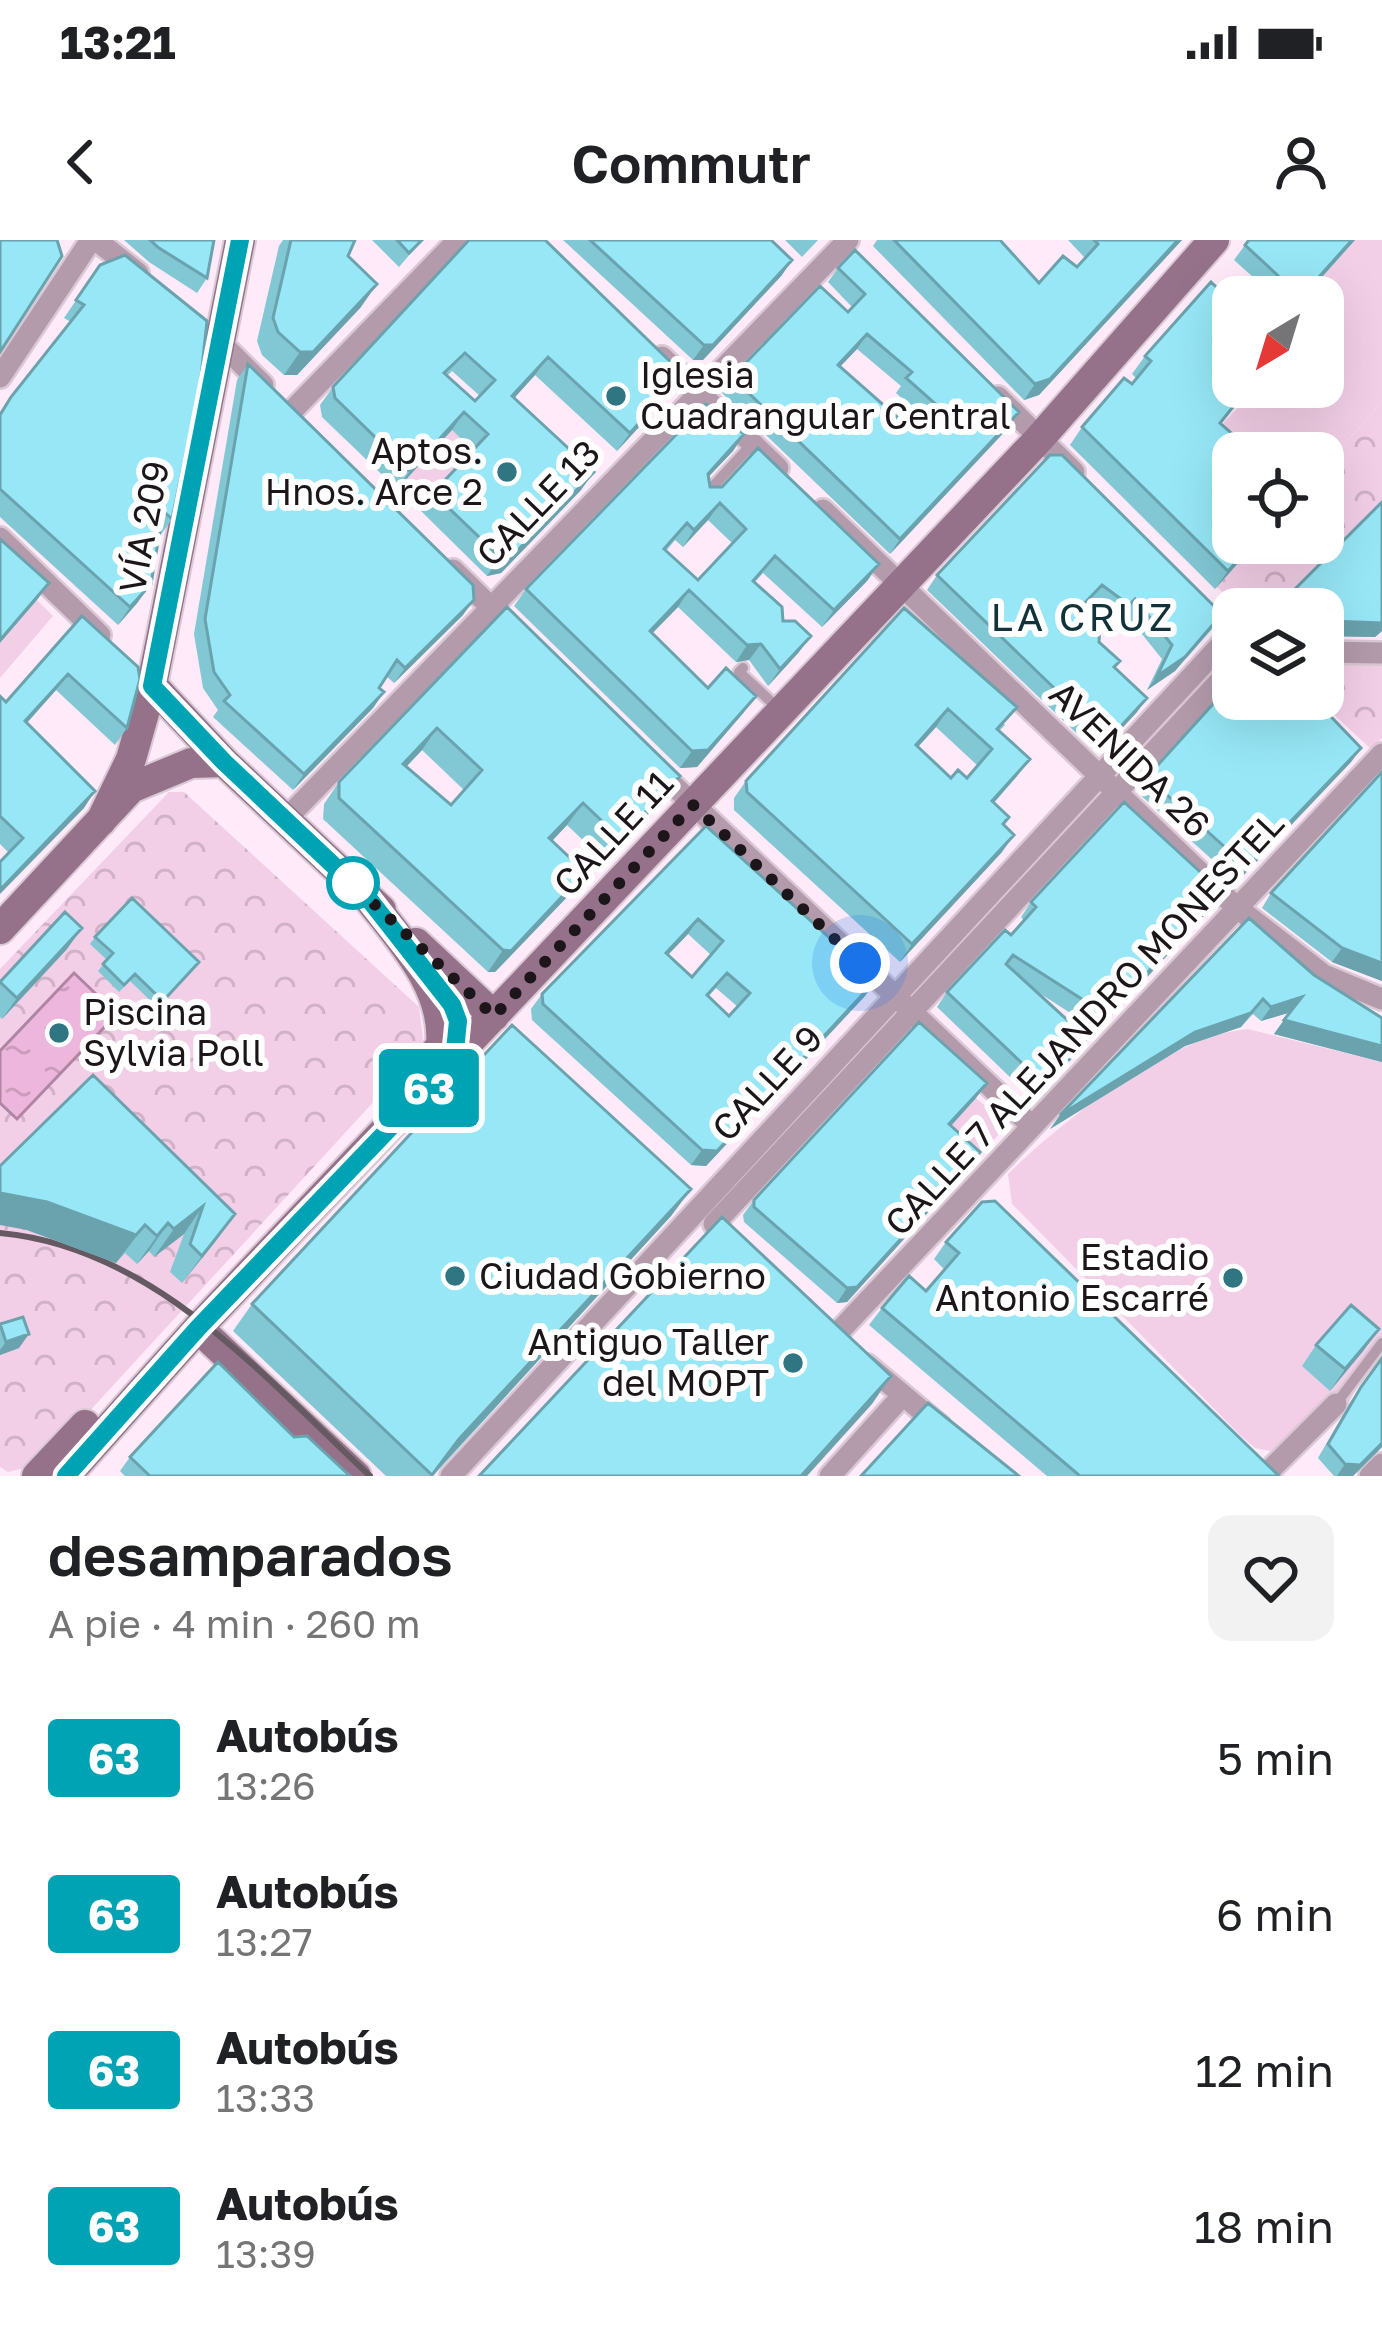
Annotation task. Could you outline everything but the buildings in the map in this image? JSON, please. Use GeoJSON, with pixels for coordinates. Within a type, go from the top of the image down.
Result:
{"type":"FeatureCollection","features":[{"type":"Feature","properties":{"kind":"main road","name":"VÍA 209"},"geometry":{"type":"LineString","coordinates":[[101,821],[131,759],[137,670],[240,240]]}},
{"type":"Feature","properties":{"kind":"main road","name":"CALLE 11"},"geometry":{"type":"LineString","coordinates":[[38,1476],[454,1061],[503,1024],[780,710],[818,656],[901,585],[1039,439],[1214,240]]}},
{"type":"Feature","properties":{"kind":"main road"},"geometry":{"type":"LineString","coordinates":[[137,670],[224,762],[503,1024]]}},
{"type":"Feature","properties":{"kind":"main road"},"geometry":{"type":"LineString","coordinates":[[0,929],[131,788],[191,763],[224,762]]}},
{"type":"Feature","properties":{"kind":"main road","name":"CALLE 11"},"geometry":{"type":"LineString","coordinates":[[66,1476],[192,1322],[432,1061],[443,1027],[415,959],[368,898]]}},
{"type":"Feature","properties":{"kind":"main road"},"geometry":{"type":"LineString","coordinates":[[415,959],[452,1005],[458,1021],[454,1061]]}},
{"type":"Feature","properties":{"kind":"main road"},"geometry":{"type":"LineString","coordinates":[[192,1322],[356,1476]]}},
{"type":"Feature","properties":{"kind":"street"},"geometry":{"type":"LineString","coordinates":[[0,376],[93,240],[152,283]]}},
{"type":"Feature","properties":{"kind":"street"},"geometry":{"type":"LineString","coordinates":[[291,412],[458,240]]}},
{"type":"Feature","properties":{"kind":"street","name":"CALLE 13"},"geometry":{"type":"LineString","coordinates":[[285,820],[699,392],[851,248]]}},
{"type":"Feature","properties":{"kind":"street"},"geometry":{"type":"LineString","coordinates":[[188,311],[308,429]]}},
{"type":"Feature","properties":{"kind":"street","name":"AVENIDA 26"},"geometry":{"type":"LineString","coordinates":[[651,346],[1237,907],[1324,976],[1382,999]]}},
{"type":"Feature","properties":{"kind":"street"},"geometry":{"type":"LineString","coordinates":[[974,374],[1088,486]]}},
{"type":"Feature","properties":{"kind":"street"},"geometry":{"type":"LineString","coordinates":[[0,538],[137,670]]}},
{"type":"Feature","properties":{"kind":"street"},"geometry":{"type":"LineString","coordinates":[[442,560],[525,641]]}},
{"type":"Feature","properties":{"kind":"street","name":"CALLE 9"},"geometry":{"type":"LineString","coordinates":[[452,1476],[1098,774],[1212,642]]}},
{"type":"Feature","properties":{"kind":"street"},"geometry":{"type":"LineString","coordinates":[[1344,652],[1382,653]]}},
{"type":"Feature","properties":{"kind":"street","name":"CALLE 9"},"geometry":{"type":"LineString","coordinates":[[697,1208],[910,1012],[1212,689]]}},
{"type":"Feature","properties":{"kind":"street","name":"CALLE 7 ALEJANDRO MONESTEL"},"geometry":{"type":"LineString","coordinates":[[833,1338],[985,1194],[1031,1125],[1237,907],[1371,755]]}},
{"type":"Feature","properties":{"kind":"street"},"geometry":{"type":"LineString","coordinates":[[643,756],[1031,1125]]}},
{"type":"Feature","properties":{"kind":"street"},"geometry":{"type":"LineString","coordinates":[[697,1208],[731,1240]]}},
{"type":"Feature","properties":{"kind":"street"},"geometry":{"type":"LineString","coordinates":[[816,1322],[952,1436]]}},
{"type":"Feature","properties":{"kind":"street"},"geometry":{"type":"LineString","coordinates":[[830,1476],[903,1395]]}},
{"type":"Feature","properties":{"kind":"street"},"geometry":{"type":"LineString","coordinates":[[1264,1468],[1336,1404]]}},
{"type":"Feature","properties":{"kind":"street"},"geometry":{"type":"LineString","coordinates":[[1370,1476],[1382,1465]]}},
{"type":"Feature","properties":{"kind":"lane"},"geometry":{"type":"LineString","coordinates":[[704,496],[753,443]]}},
{"type":"Feature","properties":{"kind":"lane"},"geometry":{"type":"LineString","coordinates":[[743,668],[739,672],[780,710]]}},
{"type":"Feature","properties":{"kind":"lane"},"geometry":{"type":"LineString","coordinates":[[1336,1404],[1382,1343]]}},
{"type":"Feature","properties":{"kind":"green space"},"geometry":{"type":"Polygon","coordinates":[[[1355,240],[1382,240],[1382,402],[1344,445],[1344,432],[1215,432],[1237,408],[1344,408],[1344,276],[1323,276],[1355,240]]]}},
{"type":"Feature","properties":{"kind":"green space"},"geometry":{"type":"Polygon","coordinates":[[[1382,402],[1382,505],[1344,543],[1344,445],[1382,402]]]}},
{"type":"Feature","properties":{"kind":"green space"},"geometry":{"type":"Polygon","coordinates":[[[467,414],[476,453],[421,511],[397,489],[467,414]]]}},
{"type":"Feature","properties":{"kind":"green space"},"geometry":{"type":"Polygon","coordinates":[[[1237,564],[1324,564],[1300,588],[1217,587],[1237,564]]]}},
{"type":"Feature","properties":{"kind":"green space"},"geometry":{"type":"Polygon","coordinates":[[[37,600],[53,616],[0,678],[0,643],[37,600]]]}},
{"type":"Feature","properties":{"kind":"green space"},"geometry":{"type":"Polygon","coordinates":[[[1344,663],[1382,663],[1382,738],[1371,749],[1340,720],[1344,720],[1344,663]]]}},
{"type":"Feature","properties":{"kind":"green space"},"geometry":{"type":"Polygon","coordinates":[[[169,792],[184,792],[419,1007],[423,1039],[412,1060],[41,1464],[8,1472],[0,1467],[0,969],[169,792]]]}},
{"type":"Feature","properties":{"kind":"green space","name":"Estadio Antonio Escarré"},"geometry":{"type":"Polygon","coordinates":[[[1248,1029],[1382,1062],[1382,1352],[1366,1369],[1345,1411],[1329,1398],[1270,1451],[1255,1448],[1240,1435],[1012,1204],[1008,1174],[1088,1106],[1152,1064],[1217,1035],[1248,1029]]]}},
{"type":"Feature","properties":{"kind":"green space"},"geometry":{"type":"Polygon","coordinates":[[[976,1098],[1007,1125],[970,1166],[939,1139],[976,1098]]]}},
{"type":"Feature","properties":{"kind":"water","name":"Piscina Sylvia Poll"},"geometry":{"type":"Polygon","coordinates":[[[74,973],[117,1014],[17,1119],[0,1103],[0,1051],[74,973]]]}},
{"type":"Feature","properties":{"kind":"railway"},"geometry":{"type":"LineString","coordinates":[[0,1233],[56,1243],[108,1263],[157,1290],[247,1360],[370,1476]]}},
{"type":"Feature","properties":{"kind":"bus line","name":"63"},"geometry":{"type":"LineString","coordinates":[[66,1476],[198,1328],[454,1061],[458,1039],[452,1005],[368,898],[224,762],[152,686],[240,240]]}},
{"type":"Feature","properties":{"kind":"place","name":"Iglesia Cuadrangular Central"},"geometry":{"type":"Point","coordinates":[616,396]}},
{"type":"Feature","properties":{"kind":"place","name":"Aptos. Hnos. Arce 2"},"geometry":{"type":"Point","coordinates":[507,472]}},
{"type":"Feature","properties":{"kind":"place","name":"Piscina Sylvia Poll"},"geometry":{"type":"Point","coordinates":[59,1033]}},
{"type":"Feature","properties":{"kind":"place","name":"Ciudad Gobierno"},"geometry":{"type":"Point","coordinates":[455,1276]}},
{"type":"Feature","properties":{"kind":"place","name":"Estadio Antonio Escarré"},"geometry":{"type":"Point","coordinates":[1233,1278]}},
{"type":"Feature","properties":{"kind":"place","name":"Antiguo Taller del MOPT"},"geometry":{"type":"Point","coordinates":[793,1363]}},
{"type":"Feature","properties":{"kind":"district","name":"LA CRUZ"},"geometry":{"type":"Point","coordinates":[1083,617]}},
{"type":"Feature","properties":{"kind":"route"},"geometry":{"type":"LineString","coordinates":[[353,883],[340,872],[494,1016],[693,805],[860,963]]}}]}
